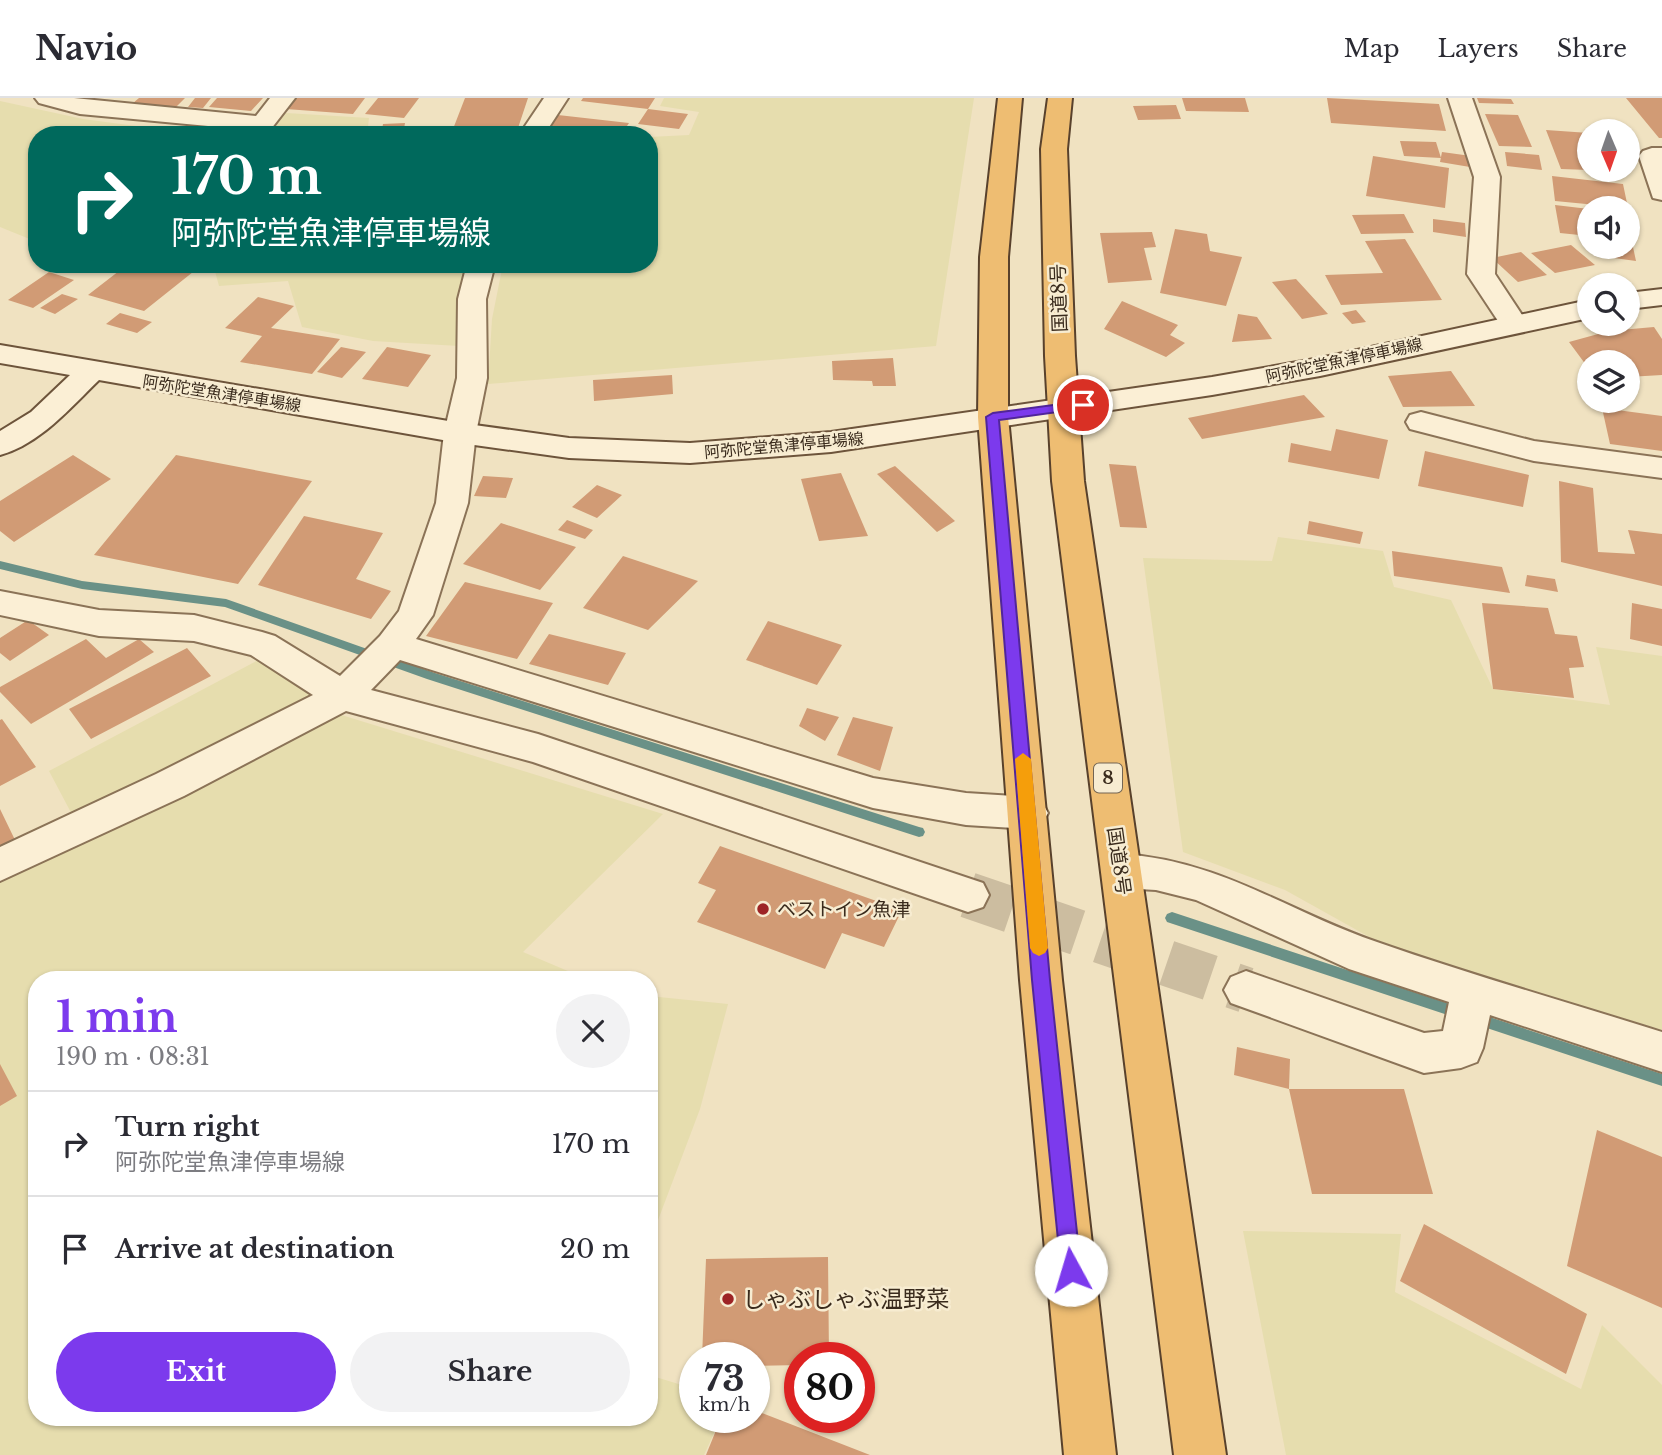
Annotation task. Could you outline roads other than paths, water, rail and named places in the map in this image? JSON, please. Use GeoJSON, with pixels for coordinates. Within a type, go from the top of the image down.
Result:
{"type":"FeatureCollection","features":[{"type":"Feature","properties":{"kind":"highway"},"geometry":{"type":"LineString","coordinates":[[1010,98],[1002,152],[990,358],[993,417],[1041,980],[1090,1455]]}},
{"type":"Feature","properties":{"kind":"highway","name":"国道8号"},"geometry":{"type":"LineString","coordinates":[[1060,98],[1054,149],[1068,481],[1200,1455]]}},
{"type":"Feature","properties":{"kind":"street"},"geometry":{"type":"LineString","coordinates":[[47,98],[262,124],[283,98]]}},
{"type":"Feature","properties":{"kind":"street"},"geometry":{"type":"LineString","coordinates":[[537,126],[556,98]]}},
{"type":"Feature","properties":{"kind":"street"},"geometry":{"type":"LineString","coordinates":[[1460,98],[1486,177],[1481,274],[1514,324]]}},
{"type":"Feature","properties":{"kind":"street"},"geometry":{"type":"LineString","coordinates":[[1662,156],[1652,156],[1662,192]]}},
{"type":"Feature","properties":{"kind":"street"},"geometry":{"type":"LineString","coordinates":[[0,865],[158,791],[344,696],[393,645],[415,615],[452,503],[460,433],[472,378],[472,299],[479,273]]}},
{"type":"Feature","properties":{"kind":"street"},"geometry":{"type":"LineString","coordinates":[[1640,300],[1662,297]]}},
{"type":"Feature","properties":{"kind":"street","name":"阿弥陀堂魚津停車場線"},"geometry":{"type":"LineString","coordinates":[[0,354],[90,372],[460,433],[569,448],[690,453],[831,442],[1064,408],[1320,367],[1577,311]]}},
{"type":"Feature","properties":{"kind":"street"},"geometry":{"type":"LineString","coordinates":[[0,445],[42,419],[90,372]]}},
{"type":"Feature","properties":{"kind":"street"},"geometry":{"type":"LineString","coordinates":[[1421,422],[1534,451],[1662,468]]}},
{"type":"Feature","properties":{"kind":"street"},"geometry":{"type":"LineString","coordinates":[[0,603],[99,623],[194,628],[262,645],[344,696],[538,749],[968,895]]}},
{"type":"Feature","properties":{"kind":"street"},"geometry":{"type":"LineString","coordinates":[[393,645],[873,793],[966,809],[1028,813]]}},
{"type":"Feature","properties":{"kind":"street"},"geometry":{"type":"LineString","coordinates":[[1121,871],[1156,873],[1204,884],[1364,956],[1662,1052]]}},
{"type":"Feature","properties":{"kind":"street"},"geometry":{"type":"LineString","coordinates":[[1246,990],[1424,1053],[1461,1048],[1473,993]]}},
{"type":"Feature","properties":{"kind":"waterway"},"geometry":{"type":"LineString","coordinates":[[0,565],[82,585],[226,603],[431,676],[919,832]]}},
{"type":"Feature","properties":{"kind":"waterway"},"geometry":{"type":"LineString","coordinates":[[1172,918],[1662,1080]]}},
{"type":"Feature","properties":{"kind":"tunnel"},"geometry":{"type":"LineString","coordinates":[[968,895],[1246,990]]}},
{"type":"Feature","properties":{"kind":"place","name":"ベストイン魚津"},"geometry":{"type":"Point","coordinates":[763,909]}},
{"type":"Feature","properties":{"kind":"place","name":"しゃぶしゃぶ温野菜"},"geometry":{"type":"Point","coordinates":[728,1299]}}]}
